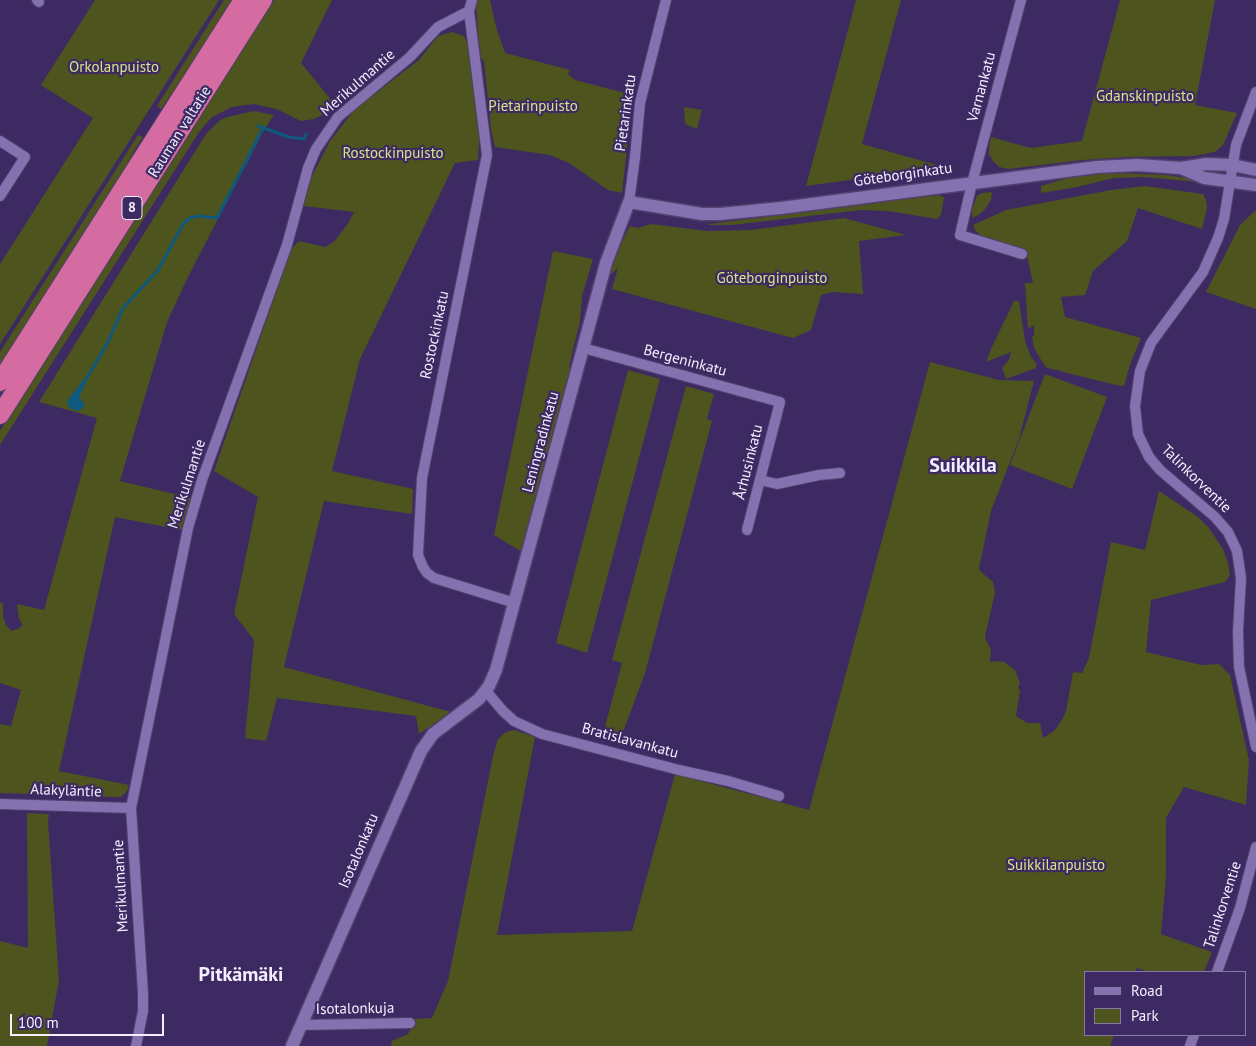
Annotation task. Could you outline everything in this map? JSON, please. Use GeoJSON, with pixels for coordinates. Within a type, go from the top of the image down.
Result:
{"type":"FeatureCollection","features":[{"type":"Feature","properties":{"kind":"highway","name":"Rauman valtatie"},"geometry":{"type":"LineString","coordinates":[[0,382],[243,0]]}},
{"type":"Feature","properties":{"kind":"highway","name":"Rauman valtatie"},"geometry":{"type":"LineString","coordinates":[[0,415],[263,0]]}},
{"type":"Feature","properties":{"kind":"street"},"geometry":{"type":"LineString","coordinates":[[469,11],[472,0]]}},
{"type":"Feature","properties":{"kind":"street","name":"Pietarinkatu"},"geometry":{"type":"LineString","coordinates":[[629,202],[641,96],[666,0]]}},
{"type":"Feature","properties":{"kind":"street","name":"Varnankatu"},"geometry":{"type":"LineString","coordinates":[[1021,0],[972,182],[960,235],[1022,254]]}},
{"type":"Feature","properties":{"kind":"street","name":"Rostockinkatu"},"geometry":{"type":"LineString","coordinates":[[469,11],[486,155],[422,478],[418,555],[427,573],[434,578],[515,603]]}},
{"type":"Feature","properties":{"kind":"street","name":"Merikulmantie"},"geometry":{"type":"LineString","coordinates":[[136,1046],[143,1011],[143,993],[132,808],[188,528],[202,480],[287,245],[312,158],[324,135],[338,116],[410,57],[438,27],[469,11]]}},
{"type":"Feature","properties":{"kind":"street","name":"Talinkorventie"},"geometry":{"type":"LineString","coordinates":[[1256,92],[1236,145],[1224,219],[1211,256],[1203,272],[1151,343],[1140,371],[1135,406],[1138,434],[1149,457],[1160,470],[1215,517],[1228,532],[1237,550],[1241,578],[1238,631],[1239,667],[1256,747]]}},
{"type":"Feature","properties":{"kind":"street"},"geometry":{"type":"LineString","coordinates":[[0,141],[25,157],[0,196]]}},
{"type":"Feature","properties":{"kind":"street","name":"Göteborginkatu"},"geometry":{"type":"LineString","coordinates":[[629,202],[702,214],[720,214],[781,208],[1097,167],[1137,165],[1181,168],[1206,164],[1232,165],[1256,170]]}},
{"type":"Feature","properties":{"kind":"street","name":"Göteborginkatu"},"geometry":{"type":"LineString","coordinates":[[1181,168],[1204,178],[1256,185]]}},
{"type":"Feature","properties":{"kind":"street","name":"Leningradinkatu"},"geometry":{"type":"LineString","coordinates":[[486,691],[496,670],[515,603],[606,263],[629,202]]}},
{"type":"Feature","properties":{"kind":"street","name":"Bergeninkatu"},"geometry":{"type":"LineString","coordinates":[[583,348],[780,402]]}},
{"type":"Feature","properties":{"kind":"street","name":"Århusinkatu"},"geometry":{"type":"LineString","coordinates":[[747,530],[780,402]]}},
{"type":"Feature","properties":{"kind":"street"},"geometry":{"type":"LineString","coordinates":[[760,480],[777,484],[819,475],[840,473]]}},
{"type":"Feature","properties":{"kind":"street","name":"Bratislavankatu"},"geometry":{"type":"LineString","coordinates":[[486,691],[503,711],[514,720],[542,734],[728,781],[779,796]]}},
{"type":"Feature","properties":{"kind":"street","name":"Isotalonkatu"},"geometry":{"type":"LineString","coordinates":[[292,1046],[421,751],[433,734],[476,703],[486,691]]}},
{"type":"Feature","properties":{"kind":"street","name":"Alakyläntie"},"geometry":{"type":"LineString","coordinates":[[0,804],[132,808]]}},
{"type":"Feature","properties":{"kind":"street","name":"Talinkorventie"},"geometry":{"type":"LineString","coordinates":[[1217,971],[1240,908],[1256,847]]}},
{"type":"Feature","properties":{"kind":"street","name":"Isotalonkuja"},"geometry":{"type":"LineString","coordinates":[[301,1025],[410,1023]]}},
{"type":"Feature","properties":{"kind":"green space","name":"Orkolanpuisto"},"geometry":{"type":"Polygon","coordinates":[[[95,0],[219,0],[0,344],[0,264],[93,118],[41,85],[95,0]]]}},
{"type":"Feature","properties":{"kind":"green space"},"geometry":{"type":"Polygon","coordinates":[[[224,0],[232,0],[187,72],[161,109],[157,106],[224,0]]]}},
{"type":"Feature","properties":{"kind":"green space"},"geometry":{"type":"Polygon","coordinates":[[[274,0],[332,0],[301,63],[337,107],[314,119],[301,121],[277,109],[254,104],[232,107],[212,117],[199,132],[0,445],[0,431],[274,0]]]}},
{"type":"Feature","properties":{"kind":"green space","name":"Pietarinpuisto"},"geometry":{"type":"Polygon","coordinates":[[[476,0],[490,0],[496,27],[505,53],[570,70],[568,74],[575,80],[633,95],[622,193],[608,190],[569,163],[550,155],[495,147],[491,129],[484,61],[481,58],[476,0]]]}},
{"type":"Feature","properties":{"kind":"green space"},"geometry":{"type":"Polygon","coordinates":[[[856,0],[901,0],[862,144],[948,168],[926,170],[899,178],[874,181],[857,179],[806,186],[856,0]]]}},
{"type":"Feature","properties":{"kind":"green space","name":"Gdanskinpuisto"},"geometry":{"type":"Polygon","coordinates":[[[1120,0],[1215,0],[1195,105],[1237,113],[1223,145],[1215,152],[1194,156],[1126,157],[1082,160],[1009,169],[999,167],[989,154],[991,137],[1031,148],[1082,141],[1120,0]]]}},
{"type":"Feature","properties":{"kind":"green space","name":"Rostockinpuisto"},"geometry":{"type":"Polygon","coordinates":[[[452,32],[464,36],[469,47],[480,126],[478,160],[455,163],[360,359],[332,471],[413,489],[412,514],[324,501],[284,667],[451,712],[419,734],[416,716],[277,698],[266,741],[245,738],[254,640],[234,614],[258,497],[214,471],[291,249],[299,241],[325,247],[334,242],[354,212],[304,206],[311,178],[330,141],[355,109],[419,60],[438,36],[452,32]]]}},
{"type":"Feature","properties":{"kind":"green space"},"geometry":{"type":"Polygon","coordinates":[[[684,107],[702,110],[697,129],[685,124],[684,107]]]}},
{"type":"Feature","properties":{"kind":"green space"},"geometry":{"type":"Polygon","coordinates":[[[254,111],[274,115],[265,128],[188,277],[167,322],[120,481],[191,498],[181,530],[115,517],[59,771],[129,785],[127,791],[121,797],[0,793],[0,724],[11,726],[21,690],[0,683],[0,602],[3,604],[3,616],[6,625],[11,631],[23,625],[19,619],[17,604],[44,610],[97,418],[39,402],[206,134],[219,121],[227,117],[254,111]]]}},
{"type":"Feature","properties":{"kind":"green space"},"geometry":{"type":"Polygon","coordinates":[[[138,135],[143,137],[125,170],[0,366],[0,352],[138,135]]]}},
{"type":"Feature","properties":{"kind":"green space"},"geometry":{"type":"Polygon","coordinates":[[[1113,173],[1167,175],[1197,180],[1197,182],[1144,177],[1114,178],[1041,193],[1041,186],[1074,176],[1113,173]]]}},
{"type":"Feature","properties":{"kind":"green space"},"geometry":{"type":"Polygon","coordinates":[[[1145,186],[1203,194],[1207,208],[1202,229],[1138,208],[1127,241],[1093,271],[1085,295],[1061,297],[1065,317],[1141,338],[1124,386],[1059,371],[1058,369],[1047,368],[1034,348],[1032,337],[1034,336],[1034,325],[1028,329],[1025,283],[1033,283],[1027,256],[1023,249],[982,237],[973,225],[1006,210],[1111,190],[1145,186]]]}},
{"type":"Feature","properties":{"kind":"green space"},"geometry":{"type":"Polygon","coordinates":[[[992,192],[991,200],[986,208],[972,218],[972,209],[977,196],[982,193],[992,192]]]}},
{"type":"Feature","properties":{"kind":"green space"},"geometry":{"type":"Polygon","coordinates":[[[938,195],[944,197],[941,215],[937,219],[888,211],[861,210],[732,225],[709,225],[710,224],[938,195]]]}},
{"type":"Feature","properties":{"kind":"green space"},"geometry":{"type":"Polygon","coordinates":[[[1256,210],[1256,309],[1206,292],[1240,225],[1256,210]]]}},
{"type":"Feature","properties":{"kind":"green space","name":"Göteborginpuisto"},"geometry":{"type":"Polygon","coordinates":[[[844,218],[906,235],[859,241],[863,294],[833,292],[821,295],[811,330],[793,338],[612,289],[618,268],[610,275],[615,255],[630,226],[638,228],[651,224],[707,231],[751,230],[844,218]]]}},
{"type":"Feature","properties":{"kind":"green space"},"geometry":{"type":"Polygon","coordinates":[[[553,251],[593,259],[582,296],[580,321],[569,366],[571,369],[522,552],[494,535],[553,251]]]}},
{"type":"Feature","properties":{"kind":"green space"},"geometry":{"type":"Polygon","coordinates":[[[1014,301],[1019,301],[1025,341],[1031,357],[1036,363],[1036,368],[1006,379],[1002,368],[1009,360],[1011,352],[986,362],[1014,301]]]}},
{"type":"Feature","properties":{"kind":"green space","name":"Suikkilanpuisto"},"geometry":{"type":"Polygon","coordinates":[[[930,362],[999,380],[1034,381],[1019,439],[991,511],[979,568],[993,582],[995,593],[985,638],[991,650],[990,662],[1004,662],[1015,670],[1020,683],[1016,716],[1027,723],[1040,723],[1043,738],[1054,731],[1062,720],[1066,711],[1073,672],[1082,673],[1089,658],[1111,542],[1145,550],[1159,491],[1198,517],[1209,528],[1223,549],[1230,575],[1225,582],[1151,600],[1146,652],[1201,665],[1219,664],[1230,675],[1249,760],[1246,805],[1184,787],[1166,818],[1166,877],[1161,934],[1212,952],[1204,971],[1146,971],[1137,968],[1136,971],[1084,971],[1084,1036],[1114,1036],[1110,1046],[391,1046],[392,1041],[408,1034],[412,1027],[412,1019],[432,1018],[448,981],[493,756],[498,739],[506,732],[514,730],[535,737],[497,935],[632,931],[675,774],[809,810],[930,362]]]}},
{"type":"Feature","properties":{"kind":"green space"},"geometry":{"type":"Polygon","coordinates":[[[628,370],[660,379],[587,653],[556,643],[628,370]]]}},
{"type":"Feature","properties":{"kind":"green space"},"geometry":{"type":"Polygon","coordinates":[[[1045,374],[1107,397],[1072,489],[1010,465],[1045,374]]]}},
{"type":"Feature","properties":{"kind":"green space"},"geometry":{"type":"Polygon","coordinates":[[[686,386],[714,394],[707,419],[712,421],[645,673],[620,740],[603,734],[622,663],[612,660],[686,386]]]}},
{"type":"Feature","properties":{"kind":"green space"},"geometry":{"type":"Polygon","coordinates":[[[27,813],[49,814],[59,980],[47,1046],[0,1046],[0,941],[28,948],[27,813]]]}},
{"type":"Feature","properties":{"kind":"water"},"geometry":{"type":"Polygon","coordinates":[[[87,375],[89,376],[79,397],[84,407],[79,411],[71,409],[67,403],[68,400],[87,375]]]}},
{"type":"Feature","properties":{"kind":"waterway"},"geometry":{"type":"LineString","coordinates":[[258,126],[289,137],[304,139],[306,134]]}},
{"type":"Feature","properties":{"kind":"waterway"},"geometry":{"type":"LineString","coordinates":[[88,376],[108,342],[123,308],[158,270],[183,224],[190,218],[199,216],[217,218],[263,128]]}},
{"type":"Feature","properties":{"kind":"district","name":"Suikkila"},"geometry":{"type":"Point","coordinates":[963,466]}},
{"type":"Feature","properties":{"kind":"district","name":"Pitkämäki"},"geometry":{"type":"Point","coordinates":[241,975]}}]}
